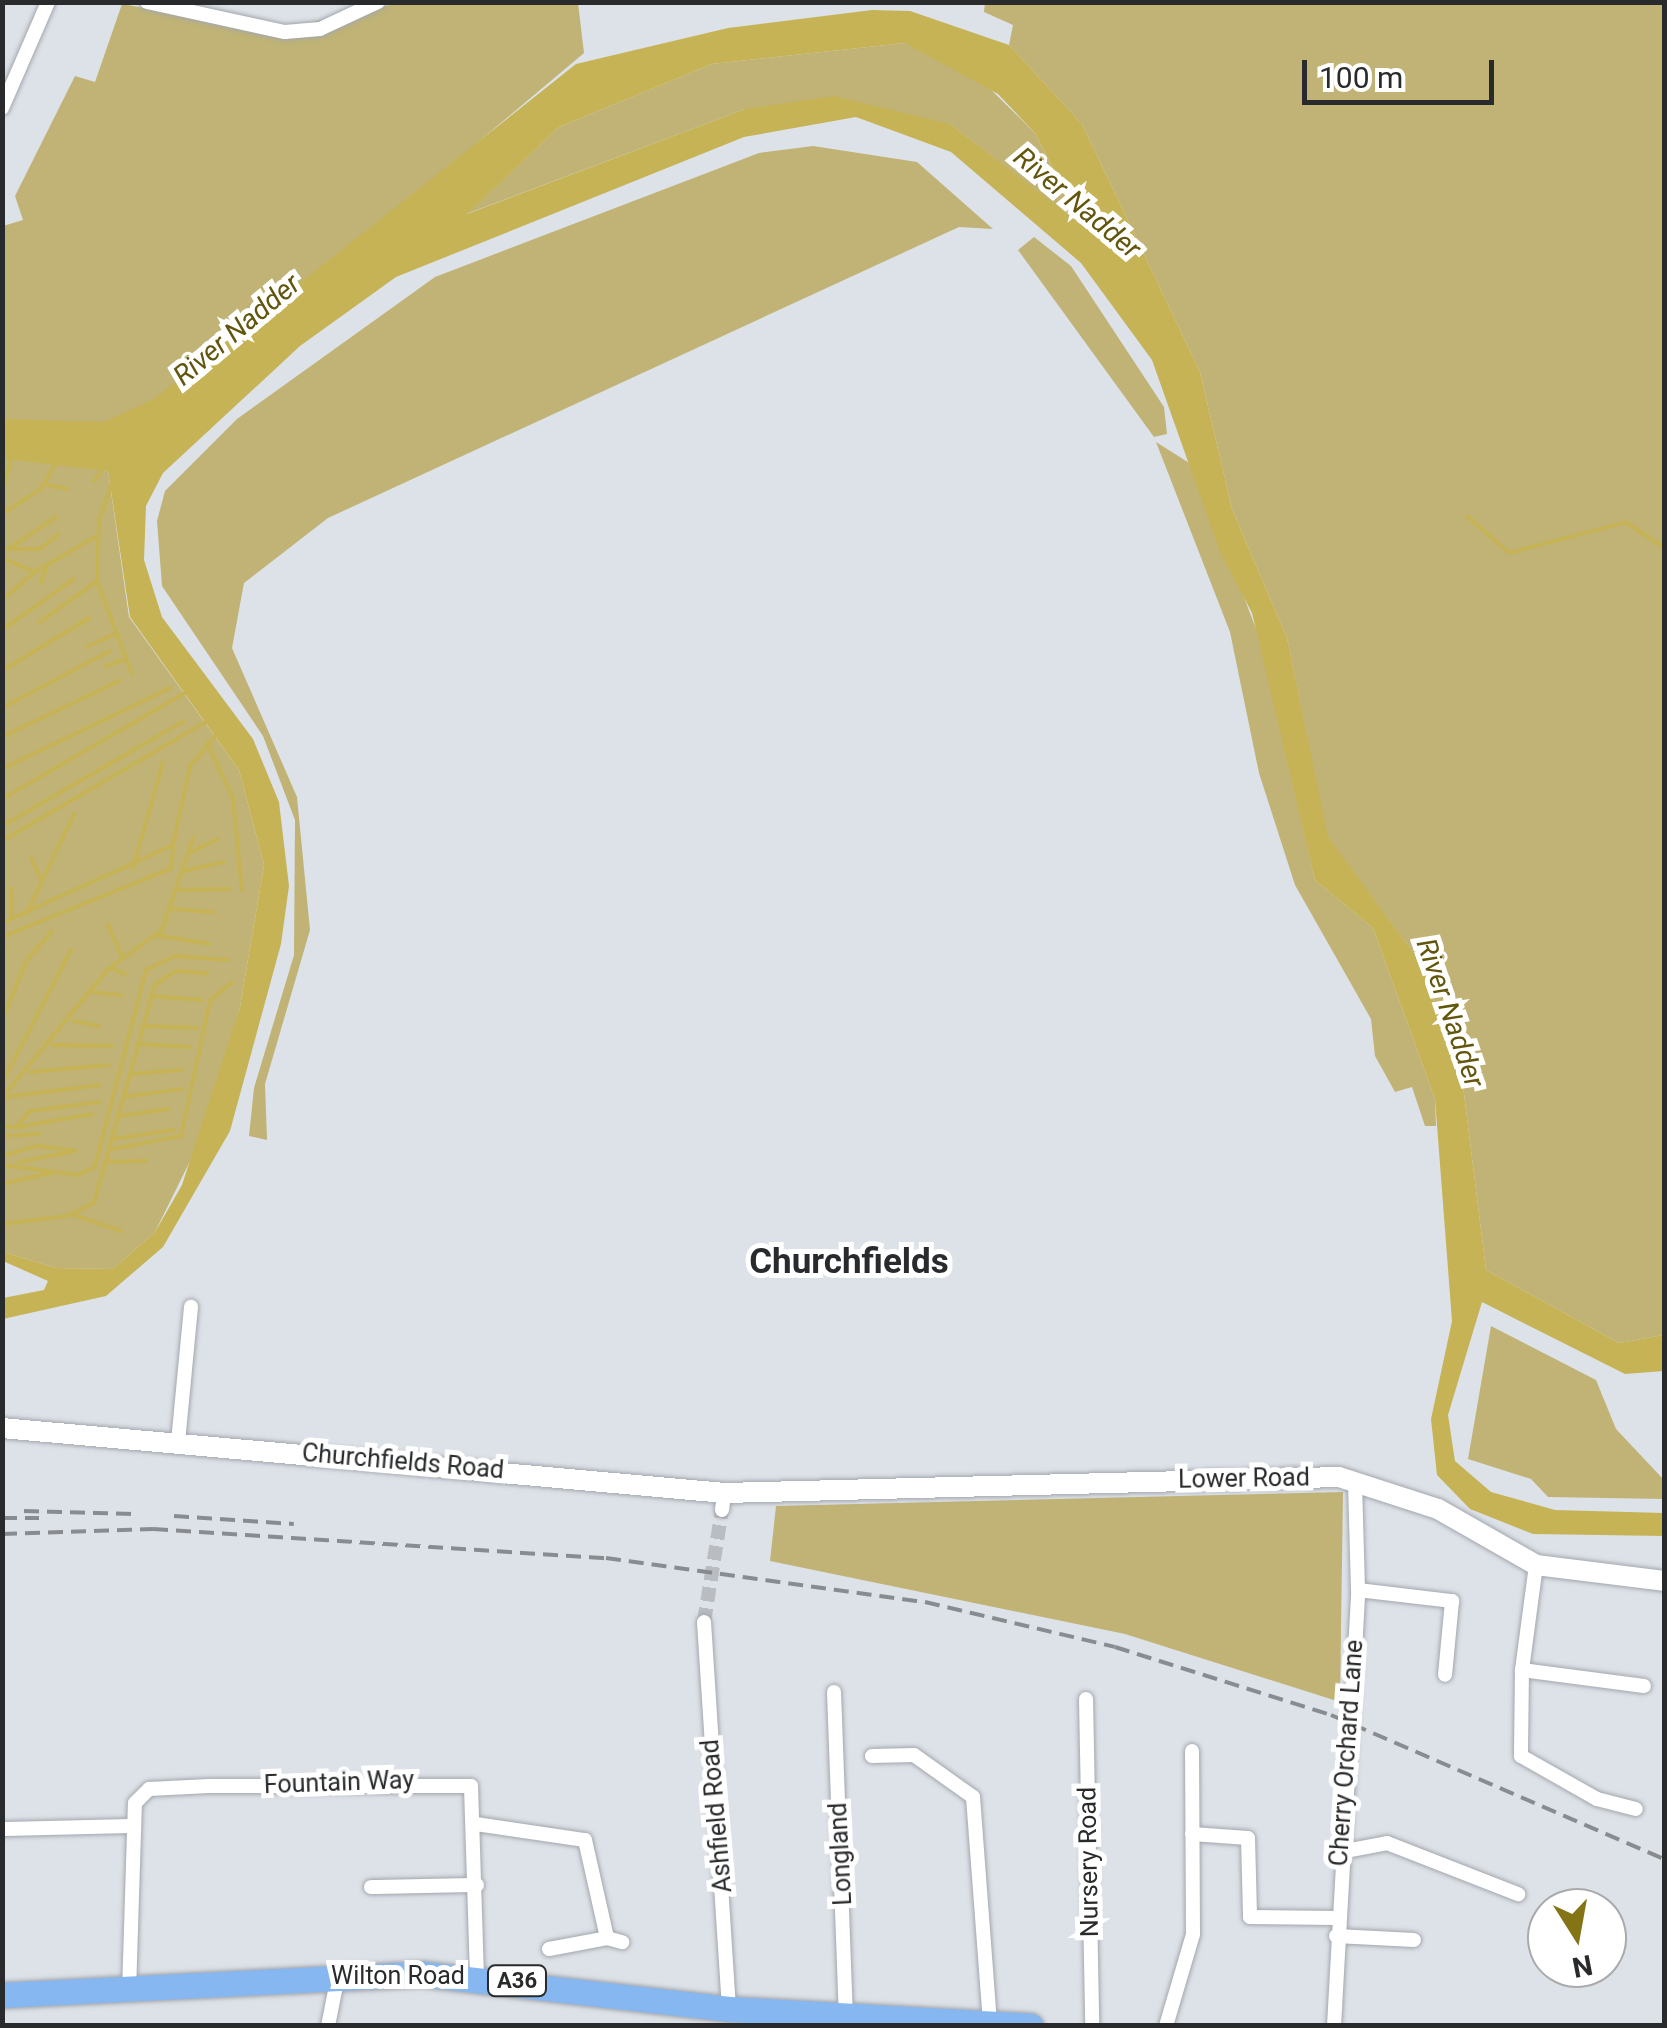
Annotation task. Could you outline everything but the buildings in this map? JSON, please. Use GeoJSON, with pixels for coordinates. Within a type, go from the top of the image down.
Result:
{"type":"FeatureCollection","features":[{"type":"Feature","properties":{"kind":"highway","name":"Wilton Road"},"geometry":{"type":"LineString","coordinates":[[2,1995],[129,1993],[338,1975],[478,1976],[701,2016],[730,2009],[769,2019],[1031,2026]]}},
{"type":"Feature","properties":{"kind":"street"},"geometry":{"type":"LineString","coordinates":[[2,108],[48,2]]}},
{"type":"Feature","properties":{"kind":"street"},"geometry":{"type":"LineString","coordinates":[[148,2],[284,32],[372,4]]}},
{"type":"Feature","properties":{"kind":"street"},"geometry":{"type":"LineString","coordinates":[[178,1442],[190,1307]]}},
{"type":"Feature","properties":{"kind":"street","name":"Churchfields Road"},"geometry":{"type":"LineString","coordinates":[[2,1428],[178,1442],[723,1502],[804,1494]]}},
{"type":"Feature","properties":{"kind":"street","name":"Lower Road"},"geometry":{"type":"LineString","coordinates":[[804,1494],[1074,1480],[1355,1480],[1438,1509],[1536,1566],[1664,1581]]}},
{"type":"Feature","properties":{"kind":"street","name":"Cherry Orchard Lane"},"geometry":{"type":"LineString","coordinates":[[1334,2026],[1336,1918],[1358,1590],[1355,1480]]}},
{"type":"Feature","properties":{"kind":"street"},"geometry":{"type":"LineString","coordinates":[[1536,1566],[1522,1670],[1521,1756],[1597,1799],[1636,1809]]}},
{"type":"Feature","properties":{"kind":"street"},"geometry":{"type":"LineString","coordinates":[[1358,1590],[1452,1602],[1446,1675]]}},
{"type":"Feature","properties":{"kind":"street","name":"Ashfield Road"},"geometry":{"type":"LineString","coordinates":[[704,1622],[730,2009]]}},
{"type":"Feature","properties":{"kind":"street"},"geometry":{"type":"LineString","coordinates":[[1522,1670],[1644,1686]]}},
{"type":"Feature","properties":{"kind":"street","name":"Longland"},"geometry":{"type":"LineString","coordinates":[[834,1692],[846,2020]]}},
{"type":"Feature","properties":{"kind":"street","name":"Nursery Road"},"geometry":{"type":"LineString","coordinates":[[1086,1699],[1092,2026]]}},
{"type":"Feature","properties":{"kind":"street"},"geometry":{"type":"LineString","coordinates":[[1166,2026],[1193,1934],[1192,1750]]}},
{"type":"Feature","properties":{"kind":"street"},"geometry":{"type":"LineString","coordinates":[[872,1756],[914,1755],[973,1798],[990,2022]]}},
{"type":"Feature","properties":{"kind":"street","name":"Fountain Way"},"geometry":{"type":"LineString","coordinates":[[129,1993],[135,1803],[149,1789],[460,1779],[471,1786],[476,1824],[478,1976]]}},
{"type":"Feature","properties":{"kind":"street"},"geometry":{"type":"LineString","coordinates":[[476,1824],[585,1840],[615,1940],[549,1949]]}},
{"type":"Feature","properties":{"kind":"street"},"geometry":{"type":"LineString","coordinates":[[2,1829],[134,1826]]}},
{"type":"Feature","properties":{"kind":"street"},"geometry":{"type":"LineString","coordinates":[[1192,1834],[1248,1838],[1250,1918],[1336,1918]]}},
{"type":"Feature","properties":{"kind":"street"},"geometry":{"type":"LineString","coordinates":[[1340,1852],[1387,1843],[1518,1894]]}},
{"type":"Feature","properties":{"kind":"street"},"geometry":{"type":"LineString","coordinates":[[370,1886],[478,1885]]}},
{"type":"Feature","properties":{"kind":"street"},"geometry":{"type":"LineString","coordinates":[[1336,1936],[1414,1940]]}},
{"type":"Feature","properties":{"kind":"street"},"geometry":{"type":"LineString","coordinates":[[328,2026],[338,1975]]}},
{"type":"Feature","properties":{"kind":"shaded area"},"geometry":{"type":"Polygon","coordinates":[[[985,2],[1664,3],[1664,1335],[1619,1343],[1486,1270],[1463,1086],[1421,963],[1327,837],[1287,638],[1232,509],[1200,372],[1082,124],[1009,45],[1013,25],[984,12],[985,2]]]}},
{"type":"Feature","properties":{"kind":"shaded area"},"geometry":{"type":"Polygon","coordinates":[[[399,3],[578,3],[584,53],[130,435],[3,430],[3,226],[23,220],[15,196],[75,76],[95,82],[122,4],[271,31],[399,3]]]}},
{"type":"Feature","properties":{"kind":"shaded area"},"geometry":{"type":"Polygon","coordinates":[[[905,43],[978,77],[1035,133],[1081,225],[950,124],[745,109],[466,214],[559,127],[712,64],[905,43]]]}},
{"type":"Feature","properties":{"kind":"shaded area"},"geometry":{"type":"Polygon","coordinates":[[[813,146],[917,162],[993,229],[959,227],[328,518],[244,583],[232,648],[297,797],[310,930],[265,1084],[267,1140],[249,1136],[254,1088],[294,955],[295,820],[263,736],[162,586],[157,521],[165,491],[237,419],[435,277],[759,153],[813,146]]]}},
{"type":"Feature","properties":{"kind":"shaded area"},"geometry":{"type":"Polygon","coordinates":[[[1034,237],[1071,266],[1164,407],[1167,434],[1154,437],[1018,250],[1034,237]]]}},
{"type":"Feature","properties":{"kind":"shaded area"},"geometry":{"type":"Polygon","coordinates":[[[1156,442],[1194,466],[1261,642],[1315,880],[1373,928],[1435,1099],[1436,1126],[1425,1126],[1412,1087],[1395,1092],[1375,1056],[1371,1019],[1295,885],[1259,773],[1230,632],[1156,442]]]}},
{"type":"Feature","properties":{"kind":"shaded area"},"geometry":{"type":"Polygon","coordinates":[[[41,458],[108,471],[129,617],[239,770],[264,865],[240,1007],[200,1141],[155,1232],[113,1269],[56,1268],[3,1252],[2,459],[41,458]]]}},
{"type":"Feature","properties":{"kind":"shaded area"},"geometry":{"type":"Polygon","coordinates":[[[1491,1326],[1596,1380],[1616,1429],[1664,1480],[1664,1499],[1548,1497],[1531,1479],[1468,1459],[1491,1326]]]}},
{"type":"Feature","properties":{"kind":"shaded area"},"geometry":{"type":"Polygon","coordinates":[[[1343,1492],[1340,1702],[1125,1634],[770,1561],[776,1506],[1343,1492]]]}},
{"type":"Feature","properties":{"kind":"water","name":"River Nadder"},"geometry":{"type":"Polygon","coordinates":[[[872,10],[910,11],[1009,45],[1082,124],[1200,372],[1232,509],[1287,638],[1328,837],[1421,963],[1463,1086],[1486,1270],[1619,1343],[1664,1335],[1664,1371],[1625,1374],[1482,1302],[1448,1415],[1455,1461],[1491,1492],[1555,1510],[1664,1513],[1664,1536],[1533,1534],[1470,1509],[1437,1475],[1431,1419],[1452,1321],[1435,1099],[1373,928],[1315,880],[1252,613],[1220,552],[1152,360],[1081,263],[951,152],[856,117],[744,137],[396,277],[300,346],[163,473],[146,506],[144,560],[162,617],[253,739],[279,802],[289,886],[281,944],[230,1131],[163,1247],[106,1296],[3,1319],[3,1298],[44,1290],[48,1281],[3,1261],[3,1252],[56,1268],[113,1269],[155,1232],[182,1185],[240,1007],[264,865],[239,770],[130,617],[108,471],[3,459],[3,419],[104,422],[154,399],[576,64],[728,28],[872,10]],[[905,43],[712,64],[559,127],[467,214],[745,109],[834,96],[950,124],[1081,224],[1035,133],[998,94],[905,43]]]}},
{"type":"Feature","properties":{"kind":"waterway"},"geometry":{"type":"LineString","coordinates":[[2,493],[11,459]]}},
{"type":"Feature","properties":{"kind":"waterway"},"geometry":{"type":"LineString","coordinates":[[2,514],[41,489],[58,460]]}},
{"type":"Feature","properties":{"kind":"waterway"},"geometry":{"type":"LineString","coordinates":[[94,481],[103,468]]}},
{"type":"Feature","properties":{"kind":"waterway"},"geometry":{"type":"LineString","coordinates":[[113,481],[99,520],[97,581],[132,674]]}},
{"type":"Feature","properties":{"kind":"waterway"},"geometry":{"type":"LineString","coordinates":[[44,484],[67,489]]}},
{"type":"Feature","properties":{"kind":"waterway"},"geometry":{"type":"LineString","coordinates":[[1467,516],[1509,553],[1626,522],[1664,548]]}},
{"type":"Feature","properties":{"kind":"waterway"},"geometry":{"type":"LineString","coordinates":[[10,548],[56,517]]}},
{"type":"Feature","properties":{"kind":"waterway"},"geometry":{"type":"LineString","coordinates":[[2,549],[40,549],[59,534]]}},
{"type":"Feature","properties":{"kind":"waterway"},"geometry":{"type":"LineString","coordinates":[[2,558],[35,572],[95,537]]}},
{"type":"Feature","properties":{"kind":"waterway"},"geometry":{"type":"LineString","coordinates":[[41,583],[46,569]]}},
{"type":"Feature","properties":{"kind":"waterway"},"geometry":{"type":"LineString","coordinates":[[2,600],[35,572]]}},
{"type":"Feature","properties":{"kind":"waterway"},"geometry":{"type":"LineString","coordinates":[[2,630],[74,579]]}},
{"type":"Feature","properties":{"kind":"waterway"},"geometry":{"type":"LineString","coordinates":[[40,622],[97,581]]}},
{"type":"Feature","properties":{"kind":"waterway"},"geometry":{"type":"LineString","coordinates":[[2,671],[89,618]]}},
{"type":"Feature","properties":{"kind":"waterway"},"geometry":{"type":"LineString","coordinates":[[87,647],[117,633]]}},
{"type":"Feature","properties":{"kind":"waterway"},"geometry":{"type":"LineString","coordinates":[[2,708],[110,651]]}},
{"type":"Feature","properties":{"kind":"waterway"},"geometry":{"type":"LineString","coordinates":[[106,666],[125,659]]}},
{"type":"Feature","properties":{"kind":"waterway"},"geometry":{"type":"LineString","coordinates":[[2,737],[119,681]]}},
{"type":"Feature","properties":{"kind":"waterway"},"geometry":{"type":"LineString","coordinates":[[2,769],[170,688]]}},
{"type":"Feature","properties":{"kind":"waterway"},"geometry":{"type":"LineString","coordinates":[[2,799],[188,691]]}},
{"type":"Feature","properties":{"kind":"waterway"},"geometry":{"type":"LineString","coordinates":[[2,826],[184,721]]}},
{"type":"Feature","properties":{"kind":"waterway"},"geometry":{"type":"LineString","coordinates":[[2,841],[207,721]]}},
{"type":"Feature","properties":{"kind":"waterway"},"geometry":{"type":"LineString","coordinates":[[2,923],[173,845],[190,766],[216,735]]}},
{"type":"Feature","properties":{"kind":"waterway"},"geometry":{"type":"LineString","coordinates":[[207,743],[233,798],[242,891]]}},
{"type":"Feature","properties":{"kind":"waterway"},"geometry":{"type":"LineString","coordinates":[[133,868],[163,762]]}},
{"type":"Feature","properties":{"kind":"waterway"},"geometry":{"type":"LineString","coordinates":[[27,913],[74,814]]}},
{"type":"Feature","properties":{"kind":"waterway"},"geometry":{"type":"LineString","coordinates":[[2,1098],[108,969],[162,930],[193,838]]}},
{"type":"Feature","properties":{"kind":"waterway"},"geometry":{"type":"LineString","coordinates":[[191,852],[218,839]]}},
{"type":"Feature","properties":{"kind":"waterway"},"geometry":{"type":"LineString","coordinates":[[2,937],[172,868],[173,845]]}},
{"type":"Feature","properties":{"kind":"waterway"},"geometry":{"type":"LineString","coordinates":[[31,858],[42,881]]}},
{"type":"Feature","properties":{"kind":"waterway"},"geometry":{"type":"LineString","coordinates":[[184,871],[224,862]]}},
{"type":"Feature","properties":{"kind":"waterway"},"geometry":{"type":"LineString","coordinates":[[11,888],[12,918]]}},
{"type":"Feature","properties":{"kind":"waterway"},"geometry":{"type":"LineString","coordinates":[[180,890],[230,889]]}},
{"type":"Feature","properties":{"kind":"waterway"},"geometry":{"type":"LineString","coordinates":[[173,909],[213,912]]}},
{"type":"Feature","properties":{"kind":"waterway"},"geometry":{"type":"LineString","coordinates":[[108,925],[122,957]]}},
{"type":"Feature","properties":{"kind":"waterway"},"geometry":{"type":"LineString","coordinates":[[2,1020],[27,960],[52,931]]}},
{"type":"Feature","properties":{"kind":"waterway"},"geometry":{"type":"LineString","coordinates":[[155,935],[209,944]]}},
{"type":"Feature","properties":{"kind":"waterway"},"geometry":{"type":"LineString","coordinates":[[2,1083],[71,950]]}},
{"type":"Feature","properties":{"kind":"waterway"},"geometry":{"type":"LineString","coordinates":[[2,1165],[78,1175],[95,1167],[146,970],[175,956],[228,960]]}},
{"type":"Feature","properties":{"kind":"waterway"},"geometry":{"type":"LineString","coordinates":[[111,968],[125,974]]}},
{"type":"Feature","properties":{"kind":"waterway"},"geometry":{"type":"LineString","coordinates":[[2,1224],[68,1216],[94,1203],[155,985],[176,971],[207,973]]}},
{"type":"Feature","properties":{"kind":"waterway"},"geometry":{"type":"LineString","coordinates":[[112,1149],[181,1136],[210,1001],[231,983]]}},
{"type":"Feature","properties":{"kind":"waterway"},"geometry":{"type":"LineString","coordinates":[[92,992],[122,995]]}},
{"type":"Feature","properties":{"kind":"waterway"},"geometry":{"type":"LineString","coordinates":[[151,996],[202,1000]]}},
{"type":"Feature","properties":{"kind":"waterway"},"geometry":{"type":"LineString","coordinates":[[74,1021],[98,1026]]}},
{"type":"Feature","properties":{"kind":"waterway"},"geometry":{"type":"LineString","coordinates":[[142,1026],[197,1028]]}},
{"type":"Feature","properties":{"kind":"waterway"},"geometry":{"type":"LineString","coordinates":[[140,1044],[190,1047]]}},
{"type":"Feature","properties":{"kind":"waterway"},"geometry":{"type":"LineString","coordinates":[[52,1045],[112,1046]]}},
{"type":"Feature","properties":{"kind":"waterway"},"geometry":{"type":"LineString","coordinates":[[30,1072],[109,1065]]}},
{"type":"Feature","properties":{"kind":"waterway"},"geometry":{"type":"LineString","coordinates":[[131,1074],[181,1070]]}},
{"type":"Feature","properties":{"kind":"waterway"},"geometry":{"type":"LineString","coordinates":[[5,1097],[100,1085]]}},
{"type":"Feature","properties":{"kind":"waterway"},"geometry":{"type":"LineString","coordinates":[[124,1097],[182,1089]]}},
{"type":"Feature","properties":{"kind":"waterway"},"geometry":{"type":"LineString","coordinates":[[2,1126],[16,1127],[30,1111],[99,1102]]}},
{"type":"Feature","properties":{"kind":"waterway"},"geometry":{"type":"LineString","coordinates":[[119,1116],[169,1109]]}},
{"type":"Feature","properties":{"kind":"waterway"},"geometry":{"type":"LineString","coordinates":[[18,1127],[92,1114]]}},
{"type":"Feature","properties":{"kind":"waterway"},"geometry":{"type":"LineString","coordinates":[[114,1139],[173,1130]]}},
{"type":"Feature","properties":{"kind":"waterway"},"geometry":{"type":"LineString","coordinates":[[2,1136],[39,1134]]}},
{"type":"Feature","properties":{"kind":"waterway"},"geometry":{"type":"LineString","coordinates":[[2,1156],[37,1146],[75,1151],[19,1162]]}},
{"type":"Feature","properties":{"kind":"waterway"},"geometry":{"type":"LineString","coordinates":[[108,1162],[146,1161]]}},
{"type":"Feature","properties":{"kind":"waterway"},"geometry":{"type":"LineString","coordinates":[[2,1184],[52,1173]]}},
{"type":"Feature","properties":{"kind":"waterway"},"geometry":{"type":"LineString","coordinates":[[74,1215],[121,1231]]}},
{"type":"Feature","properties":{"kind":"tunnel"},"geometry":{"type":"LineString","coordinates":[[704,1622],[722,1510]]}},
{"type":"Feature","properties":{"kind":"railway"},"geometry":{"type":"LineString","coordinates":[[24,1511],[134,1514]]}},
{"type":"Feature","properties":{"kind":"railway"},"geometry":{"type":"LineString","coordinates":[[174,1516],[294,1524]]}},
{"type":"Feature","properties":{"kind":"railway"},"geometry":{"type":"LineString","coordinates":[[2,1518],[39,1518]]}},
{"type":"Feature","properties":{"kind":"railway"},"geometry":{"type":"LineString","coordinates":[[2,1534],[153,1529],[606,1558],[925,1602],[1115,1647],[1331,1715],[1664,1859]]}},
{"type":"Feature","properties":{"kind":"district","name":"Churchfields"},"geometry":{"type":"Point","coordinates":[849,1262]}}]}
